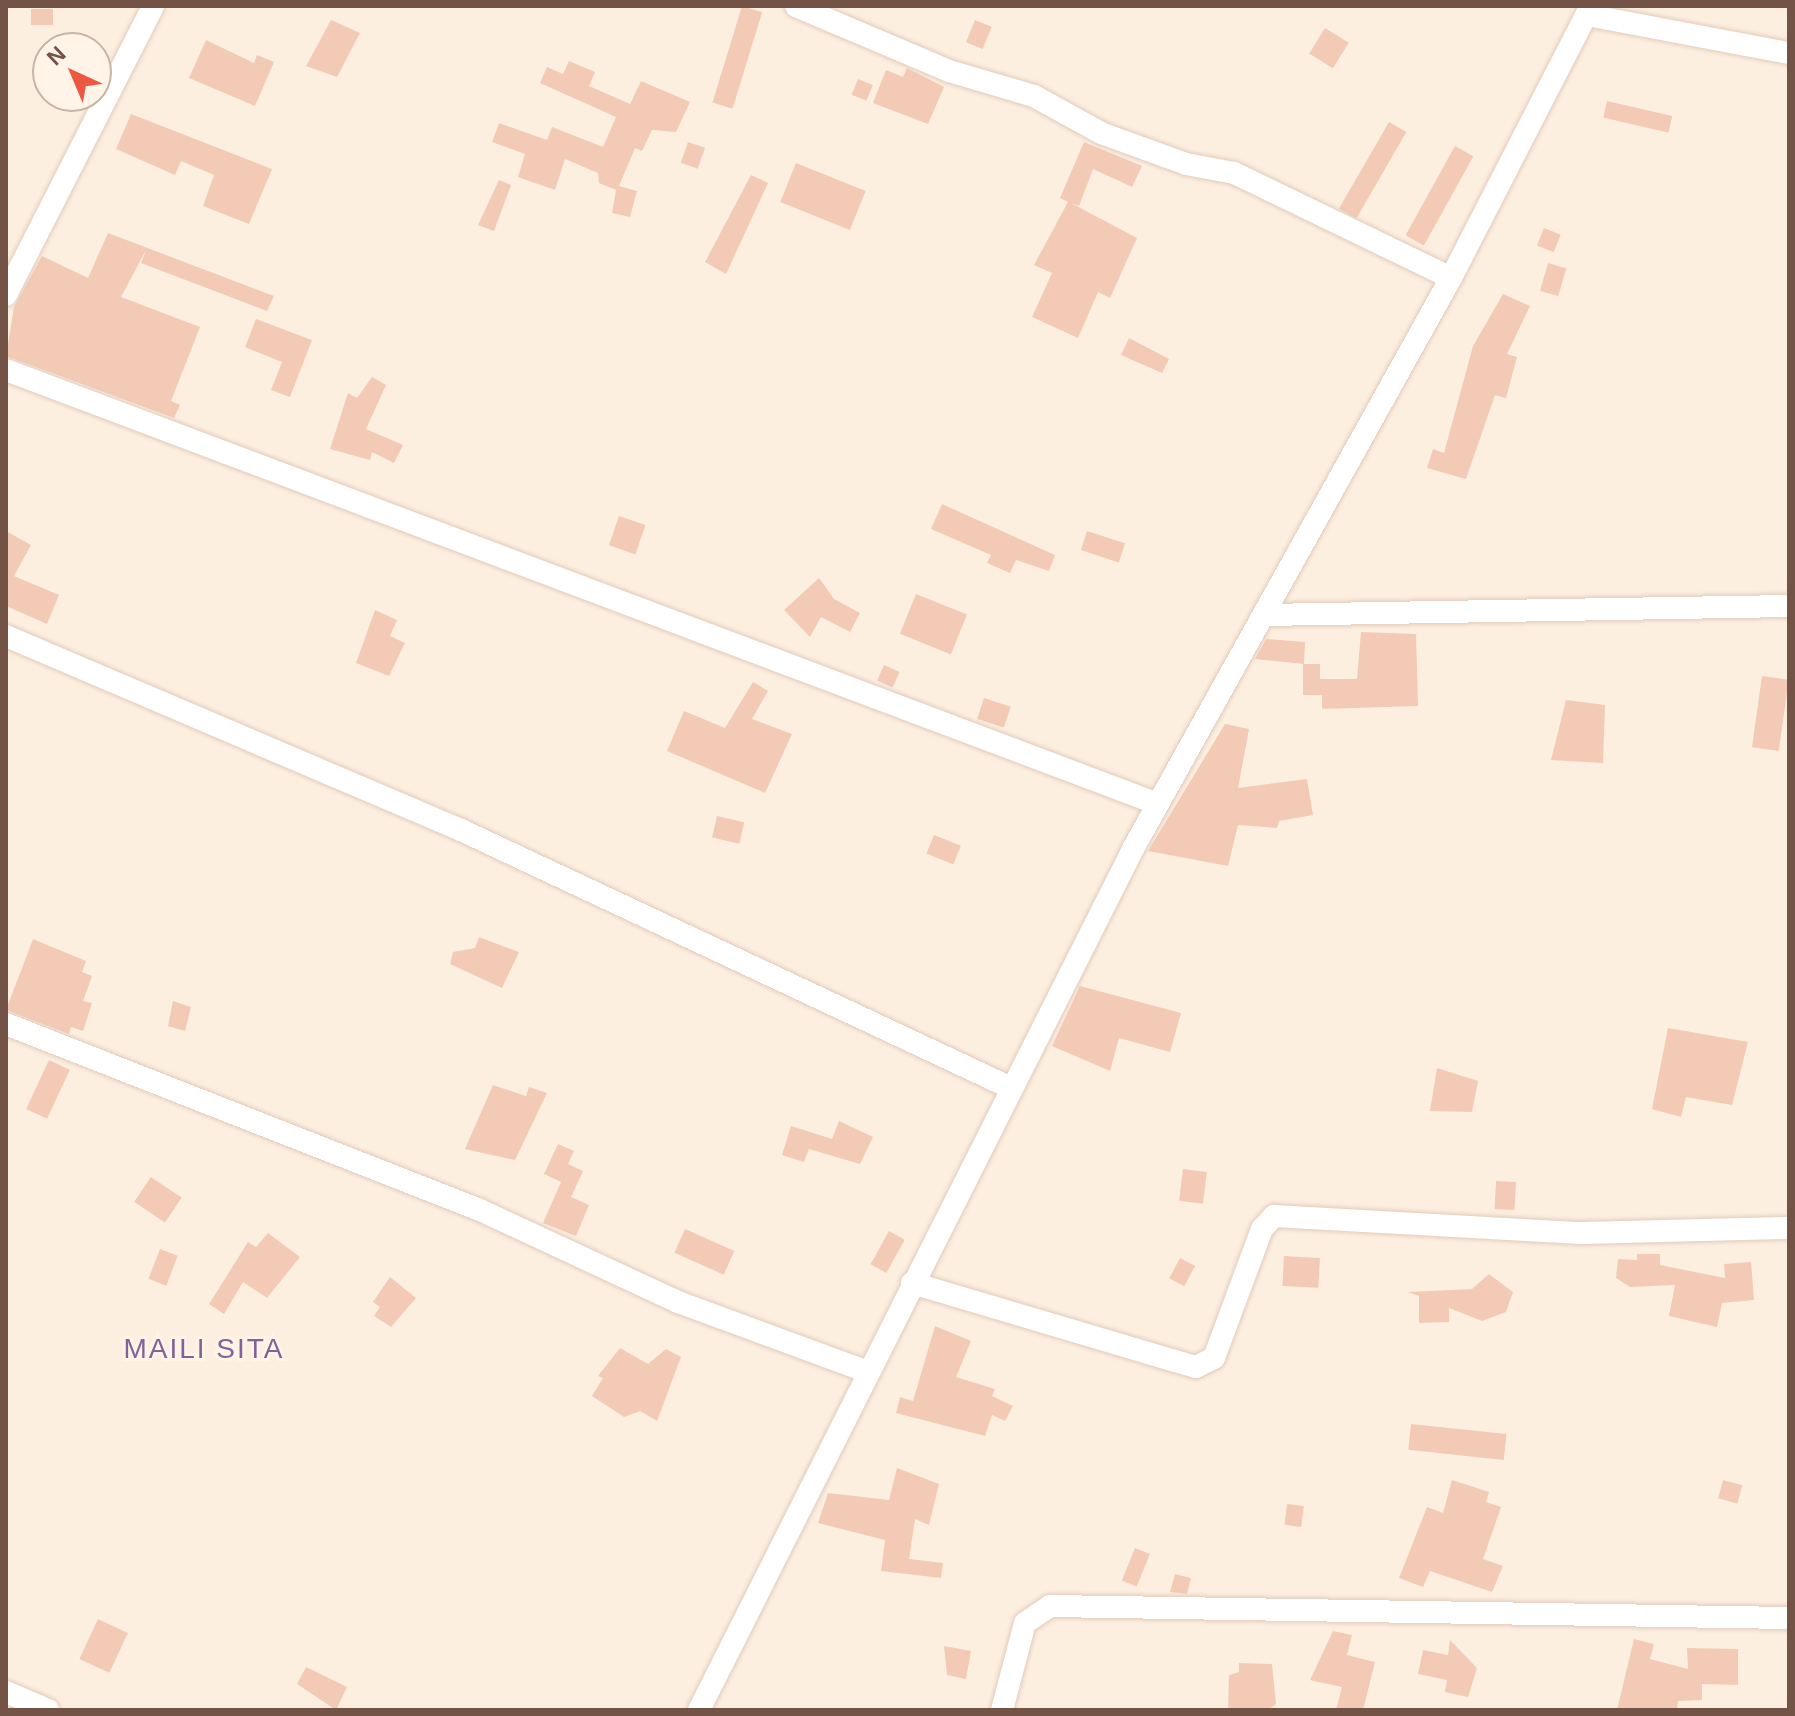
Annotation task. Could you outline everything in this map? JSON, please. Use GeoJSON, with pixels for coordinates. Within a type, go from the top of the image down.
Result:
{"type":"FeatureCollection","features":[{"type":"Feature","properties":{"kind":"street"},"geometry":{"type":"LineString","coordinates":[[6,295],[153,6]]}},
{"type":"Feature","properties":{"kind":"street"},"geometry":{"type":"LineString","coordinates":[[796,6],[949,71],[1034,96],[1101,133],[1186,164],[1234,173],[1451,278]]}},
{"type":"Feature","properties":{"kind":"street"},"geometry":{"type":"LineString","coordinates":[[699,1710],[912,1283],[1158,804],[1451,278],[1589,10],[1789,53]]}},
{"type":"Feature","properties":{"kind":"street"},"geometry":{"type":"LineString","coordinates":[[6,370],[1158,804]]}},
{"type":"Feature","properties":{"kind":"street"},"geometry":{"type":"LineString","coordinates":[[1264,615],[1789,606]]}},
{"type":"Feature","properties":{"kind":"street"},"geometry":{"type":"LineString","coordinates":[[6,636],[461,830],[1011,1088]]}},
{"type":"Feature","properties":{"kind":"street"},"geometry":{"type":"LineString","coordinates":[[6,1024],[480,1210],[678,1302],[868,1372]]}},
{"type":"Feature","properties":{"kind":"street"},"geometry":{"type":"LineString","coordinates":[[912,1283],[1196,1367],[1214,1358],[1262,1229],[1274,1216],[1581,1233],[1789,1228]]}},
{"type":"Feature","properties":{"kind":"street"},"geometry":{"type":"LineString","coordinates":[[1002,1710],[1025,1623],[1050,1606],[1789,1618]]}},
{"type":"Feature","properties":{"kind":"street"},"geometry":{"type":"LineString","coordinates":[[6,1692],[48,1710]]}},
{"type":"Feature","properties":{"kind":"building"},"geometry":{"type":"Polygon","coordinates":[[[742,6],[762,12],[733,109],[712,103],[742,6]]]}},
{"type":"Feature","properties":{"kind":"building"},"geometry":{"type":"Polygon","coordinates":[[[31,9],[53,9],[53,25],[31,25],[31,9]]]}},
{"type":"Feature","properties":{"kind":"building"},"geometry":{"type":"Polygon","coordinates":[[[331,20],[360,33],[337,77],[306,66],[331,20]]]}},
{"type":"Feature","properties":{"kind":"building"},"geometry":{"type":"Polygon","coordinates":[[[975,20],[992,27],[983,49],[966,42],[975,20]]]}},
{"type":"Feature","properties":{"kind":"building"},"geometry":{"type":"Polygon","coordinates":[[[1325,28],[1349,43],[1333,68],[1309,53],[1325,28]]]}},
{"type":"Feature","properties":{"kind":"building"},"geometry":{"type":"Polygon","coordinates":[[[206,40],[254,63],[257,55],[274,62],[255,106],[189,78],[206,40]]]}},
{"type":"Feature","properties":{"kind":"building"},"geometry":{"type":"Polygon","coordinates":[[[569,61],[595,72],[589,86],[630,104],[641,81],[690,102],[676,132],[652,130],[642,151],[635,148],[619,186],[637,191],[630,217],[612,213],[616,190],[599,183],[598,173],[565,159],[555,190],[518,177],[525,154],[492,142],[499,123],[547,140],[552,127],[603,147],[616,117],[540,83],[547,67],[563,74],[569,61]]]}},
{"type":"Feature","properties":{"kind":"building"},"geometry":{"type":"Polygon","coordinates":[[[907,68],[944,87],[928,124],[873,103],[886,70],[903,77],[907,68]]]}},
{"type":"Feature","properties":{"kind":"building"},"geometry":{"type":"Polygon","coordinates":[[[858,79],[873,85],[866,101],[852,95],[858,79]]]}},
{"type":"Feature","properties":{"kind":"building"},"geometry":{"type":"Polygon","coordinates":[[[1607,101],[1672,116],[1668,133],[1603,118],[1607,101]]]}},
{"type":"Feature","properties":{"kind":"building"},"geometry":{"type":"Polygon","coordinates":[[[131,114],[272,169],[249,224],[203,206],[214,175],[181,161],[175,175],[116,149],[131,114]]]}},
{"type":"Feature","properties":{"kind":"building"},"geometry":{"type":"Polygon","coordinates":[[[1389,122],[1406,132],[1356,219],[1339,209],[1389,122]]]}},
{"type":"Feature","properties":{"kind":"building"},"geometry":{"type":"Polygon","coordinates":[[[688,142],[705,148],[698,169],[681,163],[688,142]]]}},
{"type":"Feature","properties":{"kind":"building"},"geometry":{"type":"Polygon","coordinates":[[[1084,142],[1142,166],[1132,187],[1093,169],[1079,206],[1071,203],[1137,238],[1110,298],[1098,292],[1078,338],[1032,317],[1052,273],[1034,265],[1068,202],[1060,198],[1084,142]]]}},
{"type":"Feature","properties":{"kind":"building"},"geometry":{"type":"Polygon","coordinates":[[[1455,146],[1473,156],[1424,245],[1406,235],[1455,146]]]}},
{"type":"Feature","properties":{"kind":"building"},"geometry":{"type":"Polygon","coordinates":[[[796,163],[866,191],[850,230],[780,202],[796,163]]]}},
{"type":"Feature","properties":{"kind":"building"},"geometry":{"type":"Polygon","coordinates":[[[751,175],[768,183],[726,274],[705,262],[751,175]]]}},
{"type":"Feature","properties":{"kind":"building"},"geometry":{"type":"Polygon","coordinates":[[[499,180],[511,185],[494,231],[478,225],[499,180]]]}},
{"type":"Feature","properties":{"kind":"building"},"geometry":{"type":"Polygon","coordinates":[[[1544,228],[1561,235],[1554,252],[1537,246],[1544,228]]]}},
{"type":"Feature","properties":{"kind":"building"},"geometry":{"type":"Polygon","coordinates":[[[108,233],[274,296],[267,311],[141,263],[146,250],[121,297],[200,327],[171,401],[180,405],[174,418],[6,356],[14,307],[42,256],[88,278],[108,233]]]}},
{"type":"Feature","properties":{"kind":"building"},"geometry":{"type":"Polygon","coordinates":[[[1548,263],[1566,268],[1558,296],[1540,291],[1548,263]]]}},
{"type":"Feature","properties":{"kind":"building"},"geometry":{"type":"Polygon","coordinates":[[[1503,294],[1530,306],[1507,354],[1517,357],[1506,398],[1495,395],[1466,479],[1427,468],[1433,449],[1444,453],[1473,346],[1503,294]]]}},
{"type":"Feature","properties":{"kind":"building"},"geometry":{"type":"Polygon","coordinates":[[[256,319],[312,340],[290,397],[271,390],[282,362],[245,347],[256,319]]]}},
{"type":"Feature","properties":{"kind":"building"},"geometry":{"type":"Polygon","coordinates":[[[1129,338],[1169,359],[1162,373],[1121,355],[1129,338]]]}},
{"type":"Feature","properties":{"kind":"building"},"geometry":{"type":"Polygon","coordinates":[[[372,377],[386,385],[366,429],[403,445],[394,463],[372,452],[370,460],[330,449],[348,393],[357,398],[372,377]]]}},
{"type":"Feature","properties":{"kind":"building"},"geometry":{"type":"Polygon","coordinates":[[[942,504],[1055,555],[1049,571],[1016,560],[1010,573],[987,563],[991,555],[931,529],[942,504]]]}},
{"type":"Feature","properties":{"kind":"building"},"geometry":{"type":"Polygon","coordinates":[[[619,516],[645,525],[635,554],[609,545],[619,516]]]}},
{"type":"Feature","properties":{"kind":"building"},"geometry":{"type":"Polygon","coordinates":[[[6,531],[31,545],[14,576],[59,595],[47,624],[6,606],[6,531]]]}},
{"type":"Feature","properties":{"kind":"building"},"geometry":{"type":"Polygon","coordinates":[[[1087,531],[1125,543],[1119,562],[1081,550],[1087,531]]]}},
{"type":"Feature","properties":{"kind":"building"},"geometry":{"type":"Polygon","coordinates":[[[819,578],[834,599],[860,613],[850,632],[821,617],[810,637],[784,610],[819,578]]]}},
{"type":"Feature","properties":{"kind":"building"},"geometry":{"type":"Polygon","coordinates":[[[916,594],[967,615],[951,654],[900,634],[916,594]]]}},
{"type":"Feature","properties":{"kind":"building"},"geometry":{"type":"Polygon","coordinates":[[[375,610],[397,620],[390,636],[405,643],[389,676],[356,663],[375,610]]]}},
{"type":"Feature","properties":{"kind":"building"},"geometry":{"type":"Polygon","coordinates":[[[1361,632],[1416,634],[1418,706],[1322,709],[1322,695],[1303,695],[1303,664],[1320,664],[1320,679],[1357,679],[1361,632]]]}},
{"type":"Feature","properties":{"kind":"building"},"geometry":{"type":"Polygon","coordinates":[[[1266,639],[1305,642],[1304,664],[1255,659],[1266,639]]]}},
{"type":"Feature","properties":{"kind":"building"},"geometry":{"type":"Polygon","coordinates":[[[884,665],[900,672],[893,687],[877,681],[884,665]]]}},
{"type":"Feature","properties":{"kind":"building"},"geometry":{"type":"Polygon","coordinates":[[[1762,676],[1789,680],[1779,751],[1752,747],[1762,676]]]}},
{"type":"Feature","properties":{"kind":"building"},"geometry":{"type":"Polygon","coordinates":[[[753,682],[768,691],[752,719],[792,734],[765,793],[667,751],[684,711],[725,728],[753,682]]]}},
{"type":"Feature","properties":{"kind":"building"},"geometry":{"type":"Polygon","coordinates":[[[984,698],[1011,707],[1004,728],[977,719],[984,698]]]}},
{"type":"Feature","properties":{"kind":"building"},"geometry":{"type":"Polygon","coordinates":[[[1566,700],[1605,705],[1603,763],[1551,760],[1566,700]]]}},
{"type":"Feature","properties":{"kind":"building"},"geometry":{"type":"Polygon","coordinates":[[[1225,724],[1249,729],[1238,788],[1307,779],[1313,815],[1279,821],[1277,828],[1238,825],[1228,866],[1148,851],[1225,724]]]}},
{"type":"Feature","properties":{"kind":"building"},"geometry":{"type":"Polygon","coordinates":[[[717,816],[744,822],[739,844],[712,837],[717,816]]]}},
{"type":"Feature","properties":{"kind":"building"},"geometry":{"type":"Polygon","coordinates":[[[934,835],[961,846],[953,864],[927,854],[934,835]]]}},
{"type":"Feature","properties":{"kind":"building"},"geometry":{"type":"Polygon","coordinates":[[[479,937],[519,952],[502,988],[450,964],[453,952],[475,948],[479,937]]]}},
{"type":"Feature","properties":{"kind":"building"},"geometry":{"type":"Polygon","coordinates":[[[33,939],[86,961],[82,972],[92,976],[83,1001],[92,1003],[83,1031],[71,1027],[69,1034],[6,1010],[33,939]]]}},
{"type":"Feature","properties":{"kind":"building"},"geometry":{"type":"Polygon","coordinates":[[[1080,986],[1181,1013],[1170,1052],[1119,1038],[1110,1071],[1052,1046],[1080,986]]]}},
{"type":"Feature","properties":{"kind":"building"},"geometry":{"type":"Polygon","coordinates":[[[173,1001],[191,1007],[185,1031],[168,1026],[173,1001]]]}},
{"type":"Feature","properties":{"kind":"building"},"geometry":{"type":"Polygon","coordinates":[[[1668,1028],[1748,1042],[1732,1105],[1686,1097],[1681,1117],[1652,1109],[1668,1028]]]}},
{"type":"Feature","properties":{"kind":"building"},"geometry":{"type":"Polygon","coordinates":[[[49,1060],[70,1070],[47,1119],[26,1109],[49,1060]]]}},
{"type":"Feature","properties":{"kind":"building"},"geometry":{"type":"Polygon","coordinates":[[[1437,1068],[1478,1081],[1472,1112],[1430,1111],[1437,1068]]]}},
{"type":"Feature","properties":{"kind":"building"},"geometry":{"type":"Polygon","coordinates":[[[493,1085],[526,1096],[529,1087],[547,1093],[515,1160],[465,1149],[493,1085]]]}},
{"type":"Feature","properties":{"kind":"building"},"geometry":{"type":"Polygon","coordinates":[[[839,1121],[873,1137],[860,1164],[809,1149],[804,1162],[782,1155],[791,1126],[832,1139],[839,1121]]]}},
{"type":"Feature","properties":{"kind":"building"},"geometry":{"type":"Polygon","coordinates":[[[558,1144],[574,1151],[568,1164],[583,1171],[571,1197],[589,1205],[576,1236],[543,1223],[561,1182],[544,1174],[558,1144]]]}},
{"type":"Feature","properties":{"kind":"building"},"geometry":{"type":"Polygon","coordinates":[[[1183,1169],[1207,1172],[1203,1204],[1179,1201],[1183,1169]]]}},
{"type":"Feature","properties":{"kind":"building"},"geometry":{"type":"Polygon","coordinates":[[[151,1177],[182,1198],[165,1223],[134,1202],[151,1177]]]}},
{"type":"Feature","properties":{"kind":"building"},"geometry":{"type":"Polygon","coordinates":[[[1496,1181],[1516,1182],[1515,1210],[1495,1209],[1496,1181]]]}},
{"type":"Feature","properties":{"kind":"building"},"geometry":{"type":"Polygon","coordinates":[[[685,1229],[734,1251],[724,1275],[674,1253],[685,1229]]]}},
{"type":"Feature","properties":{"kind":"building"},"geometry":{"type":"Polygon","coordinates":[[[889,1231],[905,1240],[886,1273],[871,1264],[889,1231]]]}},
{"type":"Feature","properties":{"kind":"building"},"geometry":{"type":"Polygon","coordinates":[[[268,1233],[300,1257],[267,1298],[243,1282],[224,1314],[209,1304],[248,1242],[256,1247],[268,1233]]]}},
{"type":"Feature","properties":{"kind":"building"},"geometry":{"type":"Polygon","coordinates":[[[160,1249],[178,1256],[166,1286],[149,1279],[160,1249]]]}},
{"type":"Feature","properties":{"kind":"building"},"geometry":{"type":"Polygon","coordinates":[[[1637,1254],[1660,1254],[1660,1265],[1725,1278],[1724,1264],[1751,1262],[1754,1300],[1722,1303],[1717,1327],[1669,1316],[1675,1285],[1630,1287],[1616,1278],[1618,1259],[1637,1260],[1637,1254]]]}},
{"type":"Feature","properties":{"kind":"building"},"geometry":{"type":"Polygon","coordinates":[[[1284,1256],[1320,1258],[1318,1288],[1282,1286],[1284,1256]]]}},
{"type":"Feature","properties":{"kind":"building"},"geometry":{"type":"Polygon","coordinates":[[[1180,1258],[1195,1266],[1184,1286],[1169,1278],[1180,1258]]]}},
{"type":"Feature","properties":{"kind":"building"},"geometry":{"type":"Polygon","coordinates":[[[1489,1274],[1513,1292],[1506,1312],[1482,1321],[1449,1308],[1449,1322],[1419,1323],[1419,1296],[1408,1292],[1472,1289],[1489,1274]]]}},
{"type":"Feature","properties":{"kind":"building"},"geometry":{"type":"Polygon","coordinates":[[[390,1277],[416,1298],[391,1327],[374,1316],[380,1307],[373,1302],[390,1277]]]}},
{"type":"Feature","properties":{"kind":"building"},"geometry":{"type":"Polygon","coordinates":[[[935,1326],[971,1341],[956,1377],[995,1389],[992,1396],[1013,1406],[1005,1421],[992,1415],[985,1436],[896,1413],[900,1397],[913,1401],[935,1326]]]}},
{"type":"Feature","properties":{"kind":"building"},"geometry":{"type":"Polygon","coordinates":[[[620,1348],[648,1364],[666,1349],[681,1357],[657,1421],[640,1411],[624,1417],[592,1396],[603,1378],[598,1376],[620,1348]]]}},
{"type":"Feature","properties":{"kind":"building"},"geometry":{"type":"Polygon","coordinates":[[[1411,1424],[1506,1434],[1504,1460],[1408,1450],[1411,1424]]]}},
{"type":"Feature","properties":{"kind":"building"},"geometry":{"type":"Polygon","coordinates":[[[897,1468],[939,1484],[929,1525],[915,1519],[909,1559],[943,1563],[941,1578],[881,1571],[885,1540],[818,1523],[828,1493],[889,1500],[897,1468]]]}},
{"type":"Feature","properties":{"kind":"building"},"geometry":{"type":"Polygon","coordinates":[[[1452,1480],[1489,1492],[1486,1502],[1501,1507],[1483,1559],[1503,1566],[1492,1592],[1430,1571],[1423,1587],[1399,1578],[1427,1507],[1443,1513],[1452,1480]]]}},
{"type":"Feature","properties":{"kind":"building"},"geometry":{"type":"Polygon","coordinates":[[[1723,1480],[1742,1485],[1737,1504],[1718,1498],[1723,1480]]]}},
{"type":"Feature","properties":{"kind":"building"},"geometry":{"type":"Polygon","coordinates":[[[1287,1504],[1304,1506],[1301,1527],[1284,1525],[1287,1504]]]}},
{"type":"Feature","properties":{"kind":"building"},"geometry":{"type":"Polygon","coordinates":[[[1135,1548],[1150,1554],[1137,1586],[1122,1580],[1135,1548]]]}},
{"type":"Feature","properties":{"kind":"building"},"geometry":{"type":"Polygon","coordinates":[[[1175,1574],[1191,1578],[1187,1594],[1170,1592],[1175,1574]]]}},
{"type":"Feature","properties":{"kind":"building"},"geometry":{"type":"Polygon","coordinates":[[[98,1619],[128,1633],[109,1673],[79,1659],[98,1619]]]}},
{"type":"Feature","properties":{"kind":"building"},"geometry":{"type":"Polygon","coordinates":[[[1333,1631],[1352,1635],[1347,1655],[1375,1662],[1363,1710],[1336,1710],[1342,1687],[1310,1680],[1333,1631]]]}},
{"type":"Feature","properties":{"kind":"building"},"geometry":{"type":"Polygon","coordinates":[[[1634,1639],[1654,1644],[1650,1659],[1688,1669],[1687,1648],[1738,1649],[1738,1685],[1702,1684],[1702,1700],[1678,1701],[1677,1710],[1617,1710],[1634,1639]]]}},
{"type":"Feature","properties":{"kind":"building"},"geometry":{"type":"Polygon","coordinates":[[[1450,1640],[1477,1668],[1468,1697],[1445,1692],[1447,1680],[1418,1674],[1423,1650],[1448,1655],[1450,1640]]]}},
{"type":"Feature","properties":{"kind":"building"},"geometry":{"type":"Polygon","coordinates":[[[944,1646],[971,1651],[966,1679],[947,1675],[944,1646]]]}},
{"type":"Feature","properties":{"kind":"building"},"geometry":{"type":"Polygon","coordinates":[[[1239,1663],[1272,1664],[1276,1704],[1268,1710],[1228,1710],[1229,1675],[1239,1672],[1239,1663]]]}},
{"type":"Feature","properties":{"kind":"building"},"geometry":{"type":"Polygon","coordinates":[[[306,1667],[347,1687],[336,1710],[297,1684],[306,1667]]]}},
{"type":"Feature","properties":{"kind":"district","name":"MAILI SITA"},"geometry":{"type":"Point","coordinates":[204,1349]}}]}
